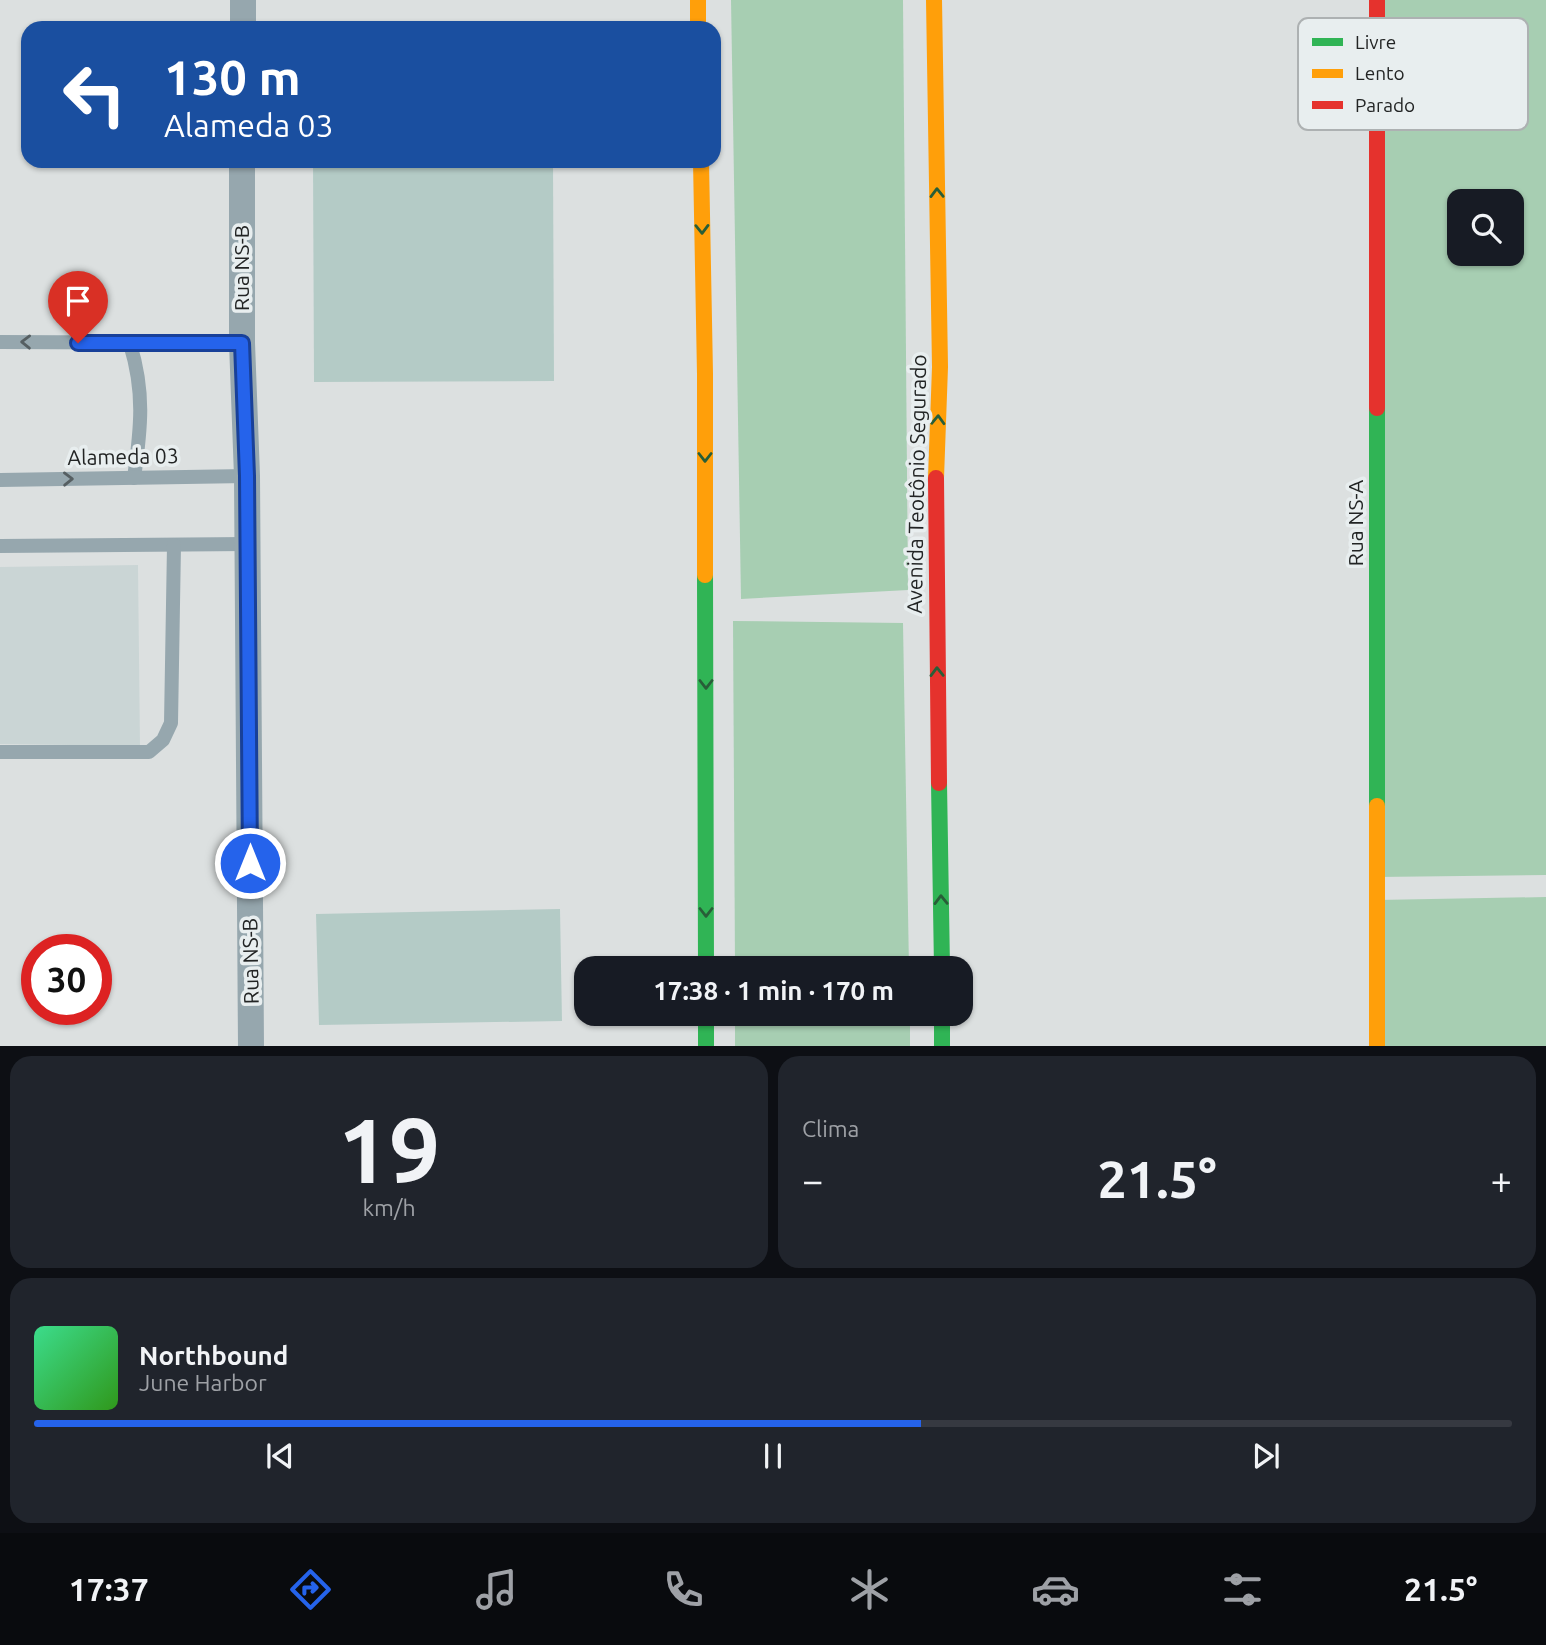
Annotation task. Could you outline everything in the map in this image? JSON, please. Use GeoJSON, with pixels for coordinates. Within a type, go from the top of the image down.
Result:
{"type":"FeatureCollection","features":[{"type":"Feature","properties":{"kind":"main road"},"geometry":{"type":"LineString","coordinates":[[698,0],[698,21]]}},
{"type":"Feature","properties":{"kind":"main road","name":"Avenida Teotônio Segurado"},"geometry":{"type":"LineString","coordinates":[[934,0],[940,367],[935,520],[942,956]]}},
{"type":"Feature","properties":{"kind":"main road","name":"Rua NS-A"},"geometry":{"type":"LineString","coordinates":[[1377,0],[1377,18]]}},
{"type":"Feature","properties":{"kind":"main road","name":"Rua NS-A"},"geometry":{"type":"LineString","coordinates":[[1377,130],[1377,1046]]}},
{"type":"Feature","properties":{"kind":"main road"},"geometry":{"type":"LineString","coordinates":[[701,168],[705,374],[706,956]]}},
{"type":"Feature","properties":{"kind":"main road"},"geometry":{"type":"LineString","coordinates":[[706,1026],[706,1046]]}},
{"type":"Feature","properties":{"kind":"main road"},"geometry":{"type":"LineString","coordinates":[[942,1026],[942,1046]]}},
{"type":"Feature","properties":{"kind":"street"},"geometry":{"type":"LineString","coordinates":[[243,0],[243,21]]}},
{"type":"Feature","properties":{"kind":"street","name":"Rua NS-B"},"geometry":{"type":"LineString","coordinates":[[242,168],[251,1046]]}},
{"type":"Feature","properties":{"kind":"lane"},"geometry":{"type":"LineString","coordinates":[[0,342],[242,343]]}},
{"type":"Feature","properties":{"kind":"lane"},"geometry":{"type":"LineString","coordinates":[[130,344],[138,371],[141,399],[141,432],[134,478]]}},
{"type":"Feature","properties":{"kind":"lane","name":"Alameda 03"},"geometry":{"type":"LineString","coordinates":[[0,480],[247,476]]}},
{"type":"Feature","properties":{"kind":"lane"},"geometry":{"type":"LineString","coordinates":[[0,546],[247,544]]}},
{"type":"Feature","properties":{"kind":"lane"},"geometry":{"type":"LineString","coordinates":[[0,752],[149,752],[163,740],[171,723],[174,545]]}},
{"type":"Feature","properties":{"kind":"shaded area"},"geometry":{"type":"Polygon","coordinates":[[[138,565],[140,746],[0,744],[0,567],[138,565]]]}},
{"type":"Feature","properties":{"kind":"green space"},"geometry":{"type":"Polygon","coordinates":[[[731,0],[903,0],[908,590],[741,599],[731,0]]]}},
{"type":"Feature","properties":{"kind":"green space"},"geometry":{"type":"Polygon","coordinates":[[[1377,0],[1546,0],[1546,875],[1377,877],[1377,130],[1528,130],[1528,18],[1377,18],[1377,0]]]}},
{"type":"Feature","properties":{"kind":"green space"},"geometry":{"type":"Polygon","coordinates":[[[733,621],[903,623],[909,956],[735,956],[733,621]]]}},
{"type":"Feature","properties":{"kind":"green space"},"geometry":{"type":"Polygon","coordinates":[[[1546,897],[1546,1046],[1377,1046],[1377,900],[1546,897]]]}},
{"type":"Feature","properties":{"kind":"green space"},"geometry":{"type":"Polygon","coordinates":[[[735,1026],[910,1026],[910,1046],[735,1046],[735,1026]]]}},
{"type":"Feature","properties":{"kind":"building"},"geometry":{"type":"Polygon","coordinates":[[[313,168],[553,168],[554,381],[314,382],[313,168]]]}},
{"type":"Feature","properties":{"kind":"building"},"geometry":{"type":"Polygon","coordinates":[[[560,909],[562,1021],[319,1025],[316,914],[560,909]]]}},
{"type":"Feature","properties":{"kind":"traffic: fast"},"geometry":{"type":"LineString","coordinates":[[1377,408],[1377,806]]}},
{"type":"Feature","properties":{"kind":"traffic: fast"},"geometry":{"type":"LineString","coordinates":[[705,575],[706,956]]}},
{"type":"Feature","properties":{"kind":"traffic: fast"},"geometry":{"type":"LineString","coordinates":[[939,783],[942,956]]}},
{"type":"Feature","properties":{"kind":"traffic: fast"},"geometry":{"type":"LineString","coordinates":[[706,1026],[706,1046]]}},
{"type":"Feature","properties":{"kind":"traffic: fast"},"geometry":{"type":"LineString","coordinates":[[942,1026],[942,1046]]}},
{"type":"Feature","properties":{"kind":"traffic: slow"},"geometry":{"type":"LineString","coordinates":[[698,0],[698,21]]}},
{"type":"Feature","properties":{"kind":"traffic: slow"},"geometry":{"type":"LineString","coordinates":[[934,0],[940,367],[936,478]]}},
{"type":"Feature","properties":{"kind":"traffic: slow"},"geometry":{"type":"LineString","coordinates":[[701,168],[705,575]]}},
{"type":"Feature","properties":{"kind":"traffic: slow"},"geometry":{"type":"LineString","coordinates":[[1377,806],[1377,1046]]}},
{"type":"Feature","properties":{"kind":"traffic: jam"},"geometry":{"type":"LineString","coordinates":[[1377,0],[1377,18]]}},
{"type":"Feature","properties":{"kind":"traffic: jam"},"geometry":{"type":"LineString","coordinates":[[1377,130],[1377,408]]}},
{"type":"Feature","properties":{"kind":"traffic: jam"},"geometry":{"type":"LineString","coordinates":[[936,478],[939,783]]}},
{"type":"Feature","properties":{"kind":"route"},"geometry":{"type":"LineString","coordinates":[[78,343],[242,343],[247,476],[250,863]]}}]}
